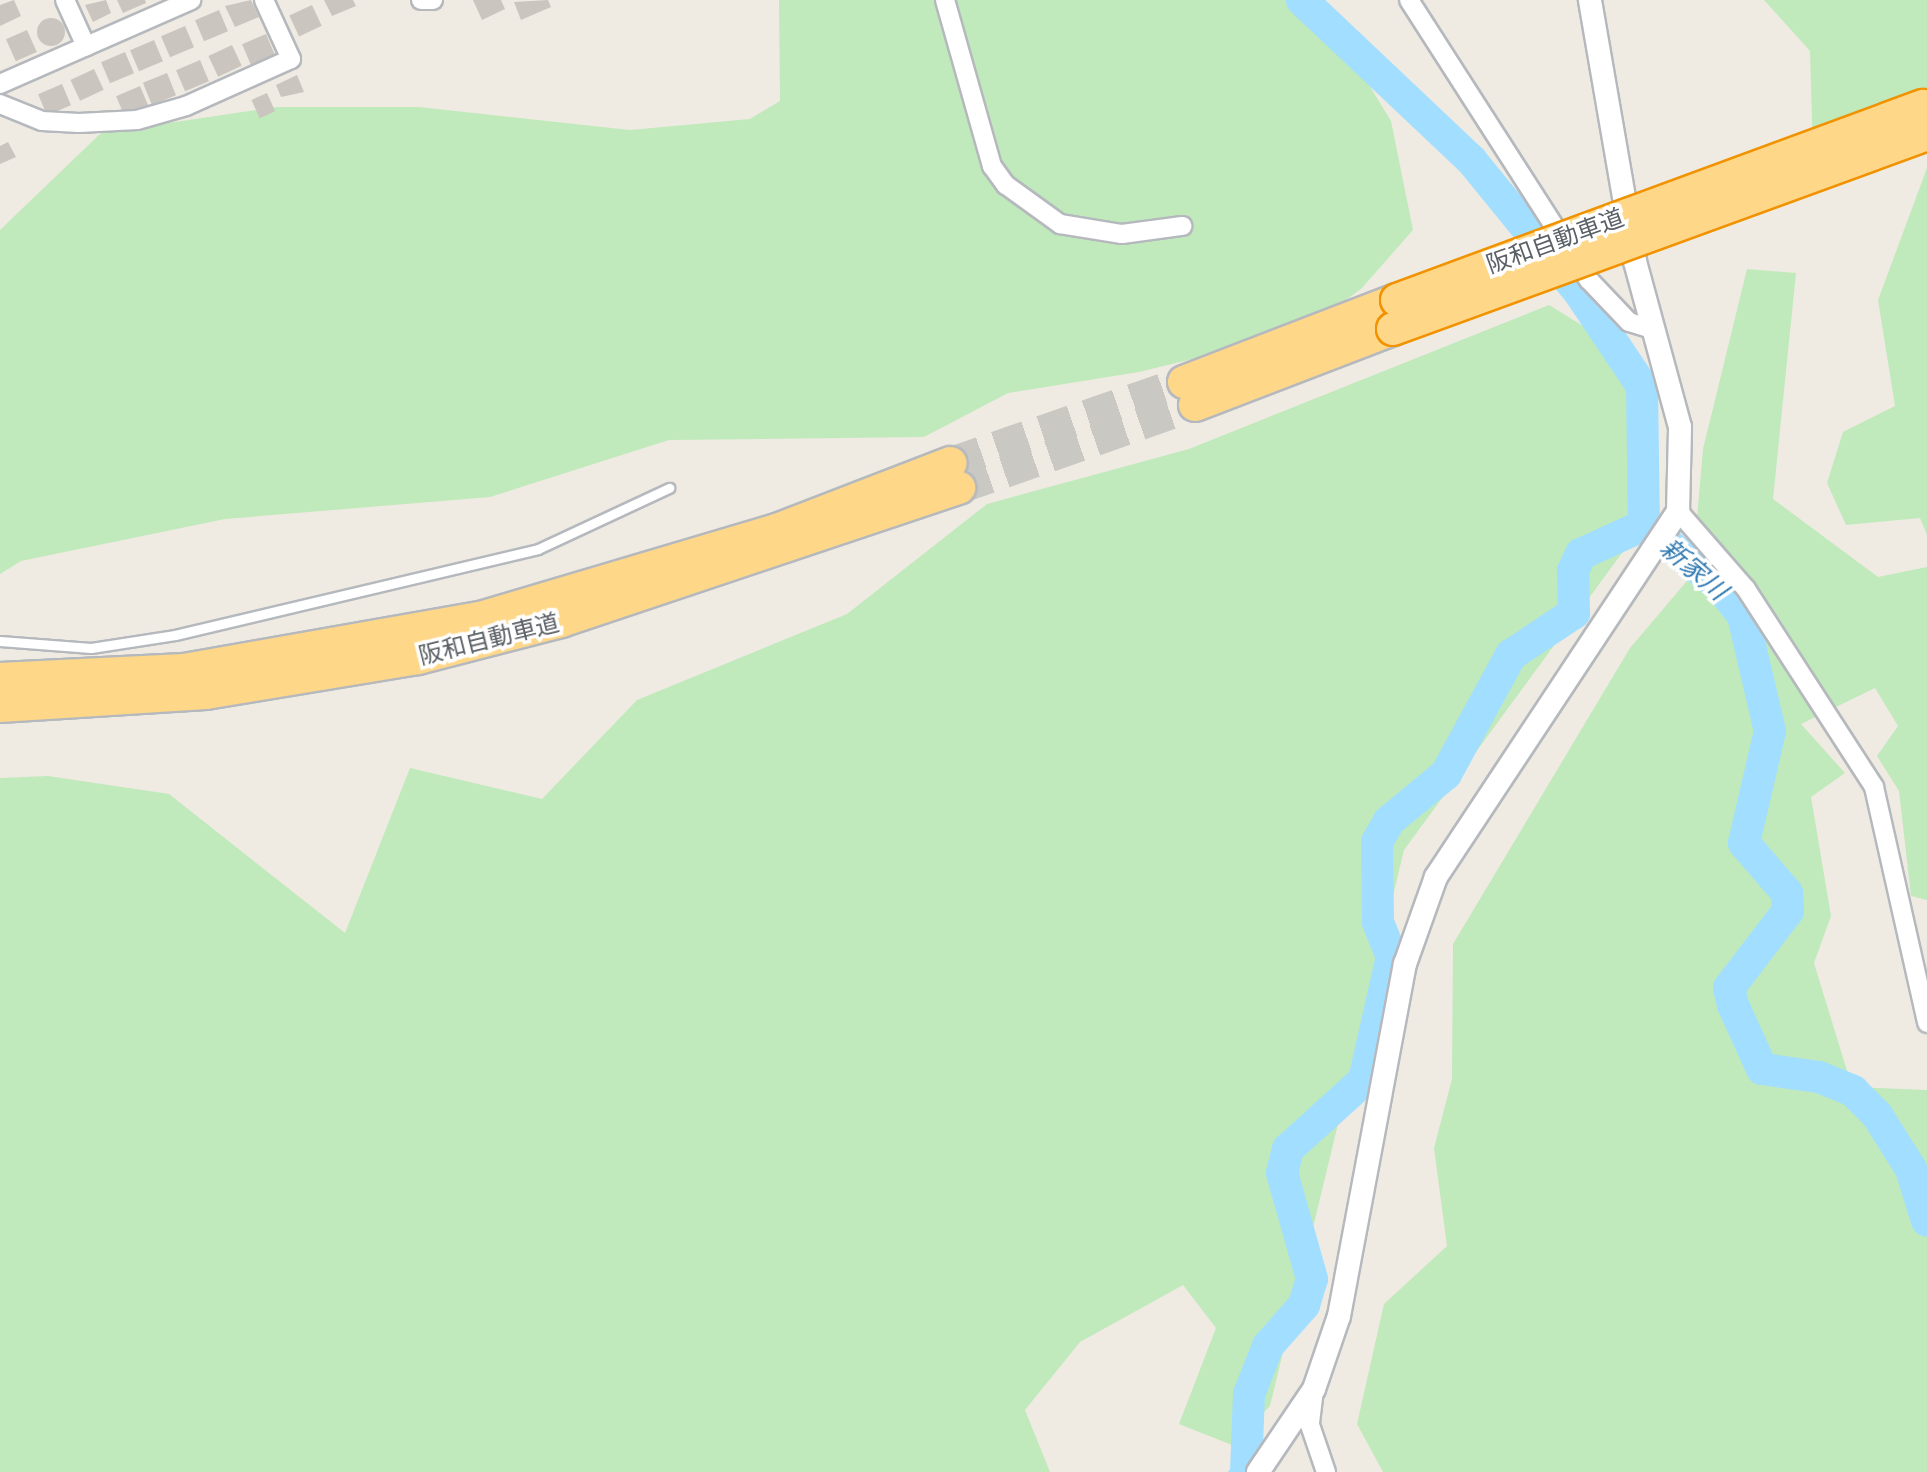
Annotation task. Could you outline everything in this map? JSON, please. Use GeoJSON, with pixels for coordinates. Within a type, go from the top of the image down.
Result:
{"type":"FeatureCollection","features":[{"type":"Feature","properties":{"kind":"highway","name":"阪和自動車道"},"geometry":{"type":"LineString","coordinates":[[1190,393],[1926,115]]}},
{"type":"Feature","properties":{"kind":"highway","name":"阪和自動車道"},"geometry":{"type":"LineString","coordinates":[[0,679],[184,670],[480,618],[955,475],[619,603],[418,658],[206,693],[0,706]]}},
{"type":"Feature","properties":{"kind":"street"},"geometry":{"type":"LineString","coordinates":[[65,0],[86,46]]}},
{"type":"Feature","properties":{"kind":"street"},"geometry":{"type":"LineString","coordinates":[[0,84],[86,46],[165,5],[191,0]]}},
{"type":"Feature","properties":{"kind":"street"},"geometry":{"type":"LineString","coordinates":[[0,104],[42,121],[79,123],[137,120],[186,106],[291,59],[264,0]]}},
{"type":"Feature","properties":{"kind":"street"},"geometry":{"type":"LineString","coordinates":[[421,0],[433,0]]}},
{"type":"Feature","properties":{"kind":"street"},"geometry":{"type":"LineString","coordinates":[[945,0],[992,166],[1006,185],[1060,224],[1122,234],[1182,226]]}},
{"type":"Feature","properties":{"kind":"street"},"geometry":{"type":"LineString","coordinates":[[1409,0],[1589,280],[1629,322],[1655,330]]}},
{"type":"Feature","properties":{"kind":"street"},"geometry":{"type":"LineString","coordinates":[[1326,1472],[1310,1425],[1314,1389],[1339,1316],[1405,964],[1436,877],[1676,518],[1680,427],[1635,261],[1590,0]]}},
{"type":"Feature","properties":{"kind":"street"},"geometry":{"type":"LineString","coordinates":[[1676,518],[1746,589],[1874,787],[1927,1023]]}},
{"type":"Feature","properties":{"kind":"street"},"geometry":{"type":"LineString","coordinates":[[1258,1472],[1314,1389]]}},
{"type":"Feature","properties":{"kind":"lane"},"geometry":{"type":"LineString","coordinates":[[0,641],[91,648],[175,635],[538,549],[669,488]]}},
{"type":"Feature","properties":{"kind":"green space"},"geometry":{"type":"Polygon","coordinates":[[[779,0],[1310,0],[1322,8],[1391,121],[1413,230],[1361,289],[1299,333],[1139,372],[1008,393],[924,437],[669,440],[490,497],[225,519],[21,561],[0,574],[0,230],[101,133],[277,107],[419,107],[630,130],[750,119],[780,101],[779,0]]]}},
{"type":"Feature","properties":{"kind":"green space"},"geometry":{"type":"Polygon","coordinates":[[[1764,0],[1927,0],[1927,108],[1813,156],[1810,51],[1764,0]]]}},
{"type":"Feature","properties":{"kind":"green space"},"geometry":{"type":"Polygon","coordinates":[[[1927,168],[1927,535],[1920,518],[1846,525],[1827,483],[1843,432],[1895,406],[1878,300],[1927,168]]]}},
{"type":"Feature","properties":{"kind":"green space"},"geometry":{"type":"Polygon","coordinates":[[[1747,269],[1796,273],[1773,499],[1878,577],[1927,567],[1927,900],[1911,896],[1899,791],[1877,756],[1898,726],[1875,688],[1801,724],[1845,773],[1811,797],[1831,916],[1814,963],[1852,1087],[1927,1090],[1927,1472],[1383,1472],[1357,1424],[1384,1304],[1447,1246],[1434,1148],[1452,1079],[1453,944],[1630,648],[1692,575],[1703,449],[1747,269]]]}},
{"type":"Feature","properties":{"kind":"green space"},"geometry":{"type":"Polygon","coordinates":[[[1549,305],[1627,353],[1641,527],[1404,850],[1270,1406],[1232,1445],[1179,1424],[1216,1328],[1183,1285],[1080,1342],[1025,1410],[1050,1472],[0,1472],[0,778],[48,776],[169,794],[345,933],[410,768],[542,799],[637,700],[847,614],[987,504],[1189,449],[1549,305]]]}},
{"type":"Feature","properties":{"kind":"building"},"geometry":{"type":"Polygon","coordinates":[[[14,0],[21,16],[0,26],[0,5],[14,0]]]}},
{"type":"Feature","properties":{"kind":"building"},"geometry":{"type":"Polygon","coordinates":[[[106,0],[111,13],[93,22],[85,5],[106,0]]]}},
{"type":"Feature","properties":{"kind":"building"},"geometry":{"type":"Polygon","coordinates":[[[117,0],[145,0],[146,3],[123,13],[117,0]]]}},
{"type":"Feature","properties":{"kind":"building"},"geometry":{"type":"Polygon","coordinates":[[[251,0],[259,17],[235,27],[225,6],[251,0]]]}},
{"type":"Feature","properties":{"kind":"building"},"geometry":{"type":"Polygon","coordinates":[[[324,0],[353,0],[356,6],[332,16],[324,0]]]}},
{"type":"Feature","properties":{"kind":"building"},"geometry":{"type":"Polygon","coordinates":[[[473,0],[501,0],[505,9],[482,20],[473,0]]]}},
{"type":"Feature","properties":{"kind":"building"},"geometry":{"type":"Polygon","coordinates":[[[548,0],[551,7],[521,20],[514,2],[548,0]]]}},
{"type":"Feature","properties":{"kind":"building"},"geometry":{"type":"Polygon","coordinates":[[[312,5],[322,26],[299,36],[289,16],[312,5]]]}},
{"type":"Feature","properties":{"kind":"building"},"geometry":{"type":"Polygon","coordinates":[[[219,10],[228,31],[204,41],[195,20],[219,10]]]}},
{"type":"Feature","properties":{"kind":"building"},"geometry":{"type":"Polygon","coordinates":[[[51,18],[61,22],[65,32],[61,42],[51,46],[41,42],[37,32],[41,22],[51,18]]]}},
{"type":"Feature","properties":{"kind":"building"},"geometry":{"type":"Polygon","coordinates":[[[185,26],[194,47],[170,57],[161,36],[185,26]]]}},
{"type":"Feature","properties":{"kind":"building"},"geometry":{"type":"Polygon","coordinates":[[[27,30],[37,52],[16,61],[6,39],[27,30]]]}},
{"type":"Feature","properties":{"kind":"building"},"geometry":{"type":"Polygon","coordinates":[[[266,34],[275,55],[251,65],[242,44],[266,34]]]}},
{"type":"Feature","properties":{"kind":"building"},"geometry":{"type":"Polygon","coordinates":[[[154,40],[163,61],[139,71],[130,50],[154,40]]]}},
{"type":"Feature","properties":{"kind":"building"},"geometry":{"type":"Polygon","coordinates":[[[232,45],[242,66],[218,77],[208,56],[232,45]]]}},
{"type":"Feature","properties":{"kind":"building"},"geometry":{"type":"Polygon","coordinates":[[[125,52],[134,73],[110,83],[101,62],[125,52]]]}},
{"type":"Feature","properties":{"kind":"building"},"geometry":{"type":"Polygon","coordinates":[[[200,60],[209,81],[185,91],[176,70],[200,60]]]}},
{"type":"Feature","properties":{"kind":"building"},"geometry":{"type":"Polygon","coordinates":[[[94,69],[104,90],[80,101],[70,80],[94,69]]]}},
{"type":"Feature","properties":{"kind":"building"},"geometry":{"type":"Polygon","coordinates":[[[167,73],[176,95],[152,105],[143,83],[167,73]]]}},
{"type":"Feature","properties":{"kind":"building"},"geometry":{"type":"Polygon","coordinates":[[[297,75],[304,92],[281,97],[276,85],[297,75]]]}},
{"type":"Feature","properties":{"kind":"building"},"geometry":{"type":"Polygon","coordinates":[[[62,84],[71,105],[47,115],[38,94],[62,84]]]}},
{"type":"Feature","properties":{"kind":"building"},"geometry":{"type":"Polygon","coordinates":[[[140,86],[149,107],[125,117],[116,96],[140,86]]]}},
{"type":"Feature","properties":{"kind":"building"},"geometry":{"type":"Polygon","coordinates":[[[267,93],[275,111],[260,118],[251,100],[267,93]]]}},
{"type":"Feature","properties":{"kind":"building"},"geometry":{"type":"Polygon","coordinates":[[[8,142],[16,157],[0,164],[0,146],[8,142]]]}},
{"type":"Feature","properties":{"kind":"waterway","name":"新家川"},"geometry":{"type":"LineString","coordinates":[[1302,0],[1472,161],[1579,292],[1642,386],[1644,525],[1719,585],[1743,616],[1770,731],[1744,843],[1787,893],[1788,911],[1729,988],[1733,1005],[1762,1069],[1819,1077],[1853,1091],[1877,1115],[1911,1169],[1927,1221]]}},
{"type":"Feature","properties":{"kind":"waterway"},"geometry":{"type":"LineString","coordinates":[[1246,1472],[1249,1394],[1268,1346],[1304,1305],[1312,1279],[1282,1173],[1288,1149],[1364,1080],[1392,957],[1378,922],[1377,842],[1389,821],[1446,774],[1511,655],[1574,613],[1573,571],[1581,554],[1644,525]]}},
{"type":"Feature","properties":{"kind":"waterway"},"geometry":{"type":"LineString","coordinates":[[1230,1472],[1246,1456]]}},
{"type":"Feature","properties":{"kind":"tunnel"},"geometry":{"type":"LineString","coordinates":[[951,463],[1184,382]]}},
{"type":"Feature","properties":{"kind":"tunnel"},"geometry":{"type":"LineString","coordinates":[[959,488],[1195,405]]}}]}
